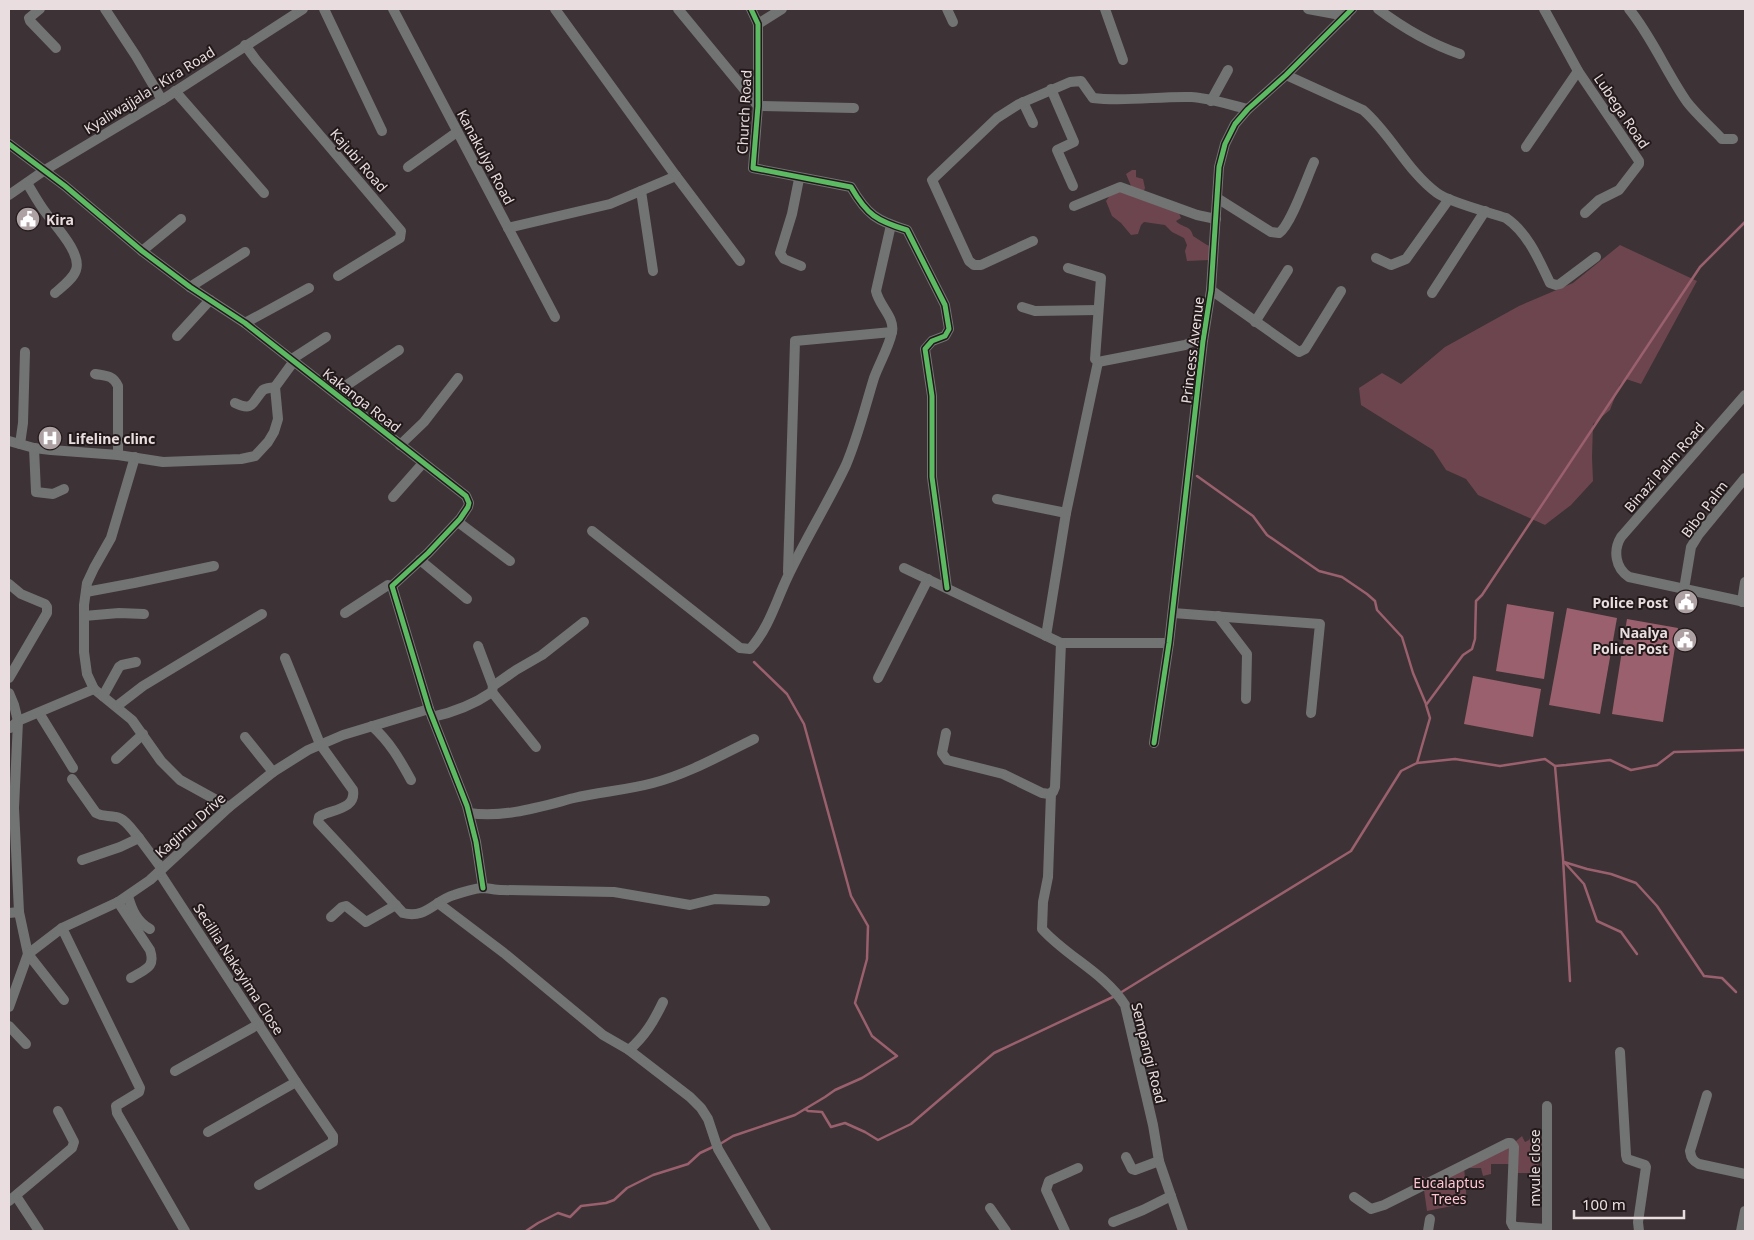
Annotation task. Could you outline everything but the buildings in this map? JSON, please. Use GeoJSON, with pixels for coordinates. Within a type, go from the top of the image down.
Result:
{"type":"FeatureCollection","features":[{"type":"Feature","properties":{"kind":"street"},"geometry":{"type":"LineString","coordinates":[[40,9],[30,18],[30,21],[56,48]]}},
{"type":"Feature","properties":{"kind":"street"},"geometry":{"type":"LineString","coordinates":[[105,9],[162,100]]}},
{"type":"Feature","properties":{"kind":"street","name":"Kyaliwajjala - Kira Road"},"geometry":{"type":"LineString","coordinates":[[9,195],[46,170],[162,100],[245,45],[290,12],[303,9]]}},
{"type":"Feature","properties":{"kind":"street"},"geometry":{"type":"LineString","coordinates":[[324,9],[382,131]]}},
{"type":"Feature","properties":{"kind":"street","name":"Kanakulya Road"},"geometry":{"type":"LineString","coordinates":[[393,9],[555,318]]}},
{"type":"Feature","properties":{"kind":"street"},"geometry":{"type":"LineString","coordinates":[[556,9],[676,176],[740,261]]}},
{"type":"Feature","properties":{"kind":"street"},"geometry":{"type":"LineString","coordinates":[[678,9],[758,106],[854,108]]}},
{"type":"Feature","properties":{"kind":"street","name":"Church Road"},"geometry":{"type":"LineString","coordinates":[[751,9],[758,24],[758,106],[753,168],[851,188],[860,203],[870,214],[891,225],[908,230],[946,305],[948,328],[945,336],[932,340],[925,349],[932,396],[932,477],[947,588]]}},
{"type":"Feature","properties":{"kind":"street"},"geometry":{"type":"LineString","coordinates":[[758,24],[782,9]]}},
{"type":"Feature","properties":{"kind":"street"},"geometry":{"type":"LineString","coordinates":[[947,9],[952,22]]}},
{"type":"Feature","properties":{"kind":"street"},"geometry":{"type":"LineString","coordinates":[[1104,9],[1123,60]]}},
{"type":"Feature","properties":{"kind":"street"},"geometry":{"type":"LineString","coordinates":[[1308,9],[1349,12]]}},
{"type":"Feature","properties":{"kind":"street"},"geometry":{"type":"LineString","coordinates":[[1378,9],[1393,21],[1446,50],[1460,54]]}},
{"type":"Feature","properties":{"kind":"street","name":"Lubega Road"},"geometry":{"type":"LineString","coordinates":[[1544,9],[1578,70],[1639,161],[1639,164],[1619,190],[1599,200],[1584,213]]}},
{"type":"Feature","properties":{"kind":"street"},"geometry":{"type":"LineString","coordinates":[[1630,9],[1689,104],[1722,139],[1733,139]]}},
{"type":"Feature","properties":{"kind":"street","name":"Princess Avenue"},"geometry":{"type":"LineString","coordinates":[[1154,744],[1173,613],[1204,329],[1211,290],[1219,167],[1224,144],[1235,124],[1248,109],[1286,75],[1349,12]]}},
{"type":"Feature","properties":{"kind":"street","name":"Kajubi Road"},"geometry":{"type":"LineString","coordinates":[[245,45],[401,232],[400,238],[338,276]]}},
{"type":"Feature","properties":{"kind":"street"},"geometry":{"type":"LineString","coordinates":[[1211,101],[1228,70]]}},
{"type":"Feature","properties":{"kind":"street"},"geometry":{"type":"LineString","coordinates":[[1526,146],[1578,70]]}},
{"type":"Feature","properties":{"kind":"street"},"geometry":{"type":"LineString","coordinates":[[1286,75],[1363,110],[1372,118],[1416,173],[1439,194],[1506,218],[1515,224],[1532,248],[1550,282],[1556,285],[1560,284],[1596,257]]}},
{"type":"Feature","properties":{"kind":"street"},"geometry":{"type":"LineString","coordinates":[[1033,241],[981,265],[974,265],[969,261],[932,180],[997,118],[1023,102],[1070,82],[1081,81],[1093,98],[1104,100],[1194,97],[1248,109]]}},
{"type":"Feature","properties":{"kind":"street"},"geometry":{"type":"LineString","coordinates":[[1051,89],[1074,142],[1057,150],[1073,186]]}},
{"type":"Feature","properties":{"kind":"street"},"geometry":{"type":"LineString","coordinates":[[175,91],[264,193]]}},
{"type":"Feature","properties":{"kind":"street"},"geometry":{"type":"LineString","coordinates":[[1023,102],[1033,123]]}},
{"type":"Feature","properties":{"kind":"street"},"geometry":{"type":"LineString","coordinates":[[408,167],[458,132]]}},
{"type":"Feature","properties":{"kind":"street","name":"Kakanga Road"},"geometry":{"type":"LineString","coordinates":[[9,144],[46,170],[142,251],[190,287],[245,322],[466,496],[469,503],[468,508],[458,522],[420,560],[392,586],[388,586],[346,613]]}},
{"type":"Feature","properties":{"kind":"street"},"geometry":{"type":"LineString","coordinates":[[1217,198],[1271,232],[1280,233],[1289,219],[1314,162]]}},
{"type":"Feature","properties":{"kind":"street"},"geometry":{"type":"LineString","coordinates":[[508,228],[610,204],[676,176]]}},
{"type":"Feature","properties":{"kind":"street"},"geometry":{"type":"LineString","coordinates":[[799,178],[792,214],[780,253],[784,259],[801,266]]}},
{"type":"Feature","properties":{"kind":"street"},"geometry":{"type":"LineString","coordinates":[[27,183],[68,243],[76,260],[76,271],[73,276],[55,293]]}},
{"type":"Feature","properties":{"kind":"street"},"geometry":{"type":"LineString","coordinates":[[1074,206],[1120,187],[1216,219]]}},
{"type":"Feature","properties":{"kind":"street"},"geometry":{"type":"LineString","coordinates":[[641,191],[653,271]]}},
{"type":"Feature","properties":{"kind":"street"},"geometry":{"type":"LineString","coordinates":[[1376,258],[1391,265],[1406,259],[1449,199]]}},
{"type":"Feature","properties":{"kind":"street"},"geometry":{"type":"LineString","coordinates":[[1432,293],[1485,211]]}},
{"type":"Feature","properties":{"kind":"street"},"geometry":{"type":"LineString","coordinates":[[142,251],[181,219]]}},
{"type":"Feature","properties":{"kind":"street"},"geometry":{"type":"LineString","coordinates":[[592,531],[740,648],[750,649],[757,641],[770,618],[788,576],[849,457],[875,376],[892,332],[892,321],[877,298],[876,291],[891,225]]}},
{"type":"Feature","properties":{"kind":"street"},"geometry":{"type":"LineString","coordinates":[[190,287],[245,252]]}},
{"type":"Feature","properties":{"kind":"street"},"geometry":{"type":"LineString","coordinates":[[1046,636],[1066,513],[1098,362],[1095,359],[1101,278],[1068,268]]}},
{"type":"Feature","properties":{"kind":"street"},"geometry":{"type":"LineString","coordinates":[[1255,322],[1288,270]]}},
{"type":"Feature","properties":{"kind":"street"},"geometry":{"type":"LineString","coordinates":[[245,322],[309,288]]}},
{"type":"Feature","properties":{"kind":"street"},"geometry":{"type":"LineString","coordinates":[[1211,290],[1296,351],[1302,352],[1341,290]]}},
{"type":"Feature","properties":{"kind":"street"},"geometry":{"type":"LineString","coordinates":[[177,336],[210,300]]}},
{"type":"Feature","properties":{"kind":"street"},"geometry":{"type":"LineString","coordinates":[[1022,307],[1035,311],[1098,310]]}},
{"type":"Feature","properties":{"kind":"street"},"geometry":{"type":"LineString","coordinates":[[1098,362],[1185,345],[1196,340],[1204,329]]}},
{"type":"Feature","properties":{"kind":"street"},"geometry":{"type":"LineString","coordinates":[[788,576],[794,341],[892,332]]}},
{"type":"Feature","properties":{"kind":"street"},"geometry":{"type":"LineString","coordinates":[[9,441],[34,448],[118,455],[163,462],[242,459],[255,456],[268,442],[274,432],[278,419],[275,387],[293,360],[326,337]]}},
{"type":"Feature","properties":{"kind":"street"},"geometry":{"type":"LineString","coordinates":[[335,393],[400,350]]}},
{"type":"Feature","properties":{"kind":"street"},"geometry":{"type":"LineString","coordinates":[[20,444],[24,423],[26,352]]}},
{"type":"Feature","properties":{"kind":"street"},"geometry":{"type":"LineString","coordinates":[[95,374],[111,377],[118,386],[118,455]]}},
{"type":"Feature","properties":{"kind":"street"},"geometry":{"type":"LineString","coordinates":[[400,445],[428,418],[458,378]]}},
{"type":"Feature","properties":{"kind":"street"},"geometry":{"type":"LineString","coordinates":[[235,403],[244,408],[248,407],[253,404],[263,390],[275,387]]}},
{"type":"Feature","properties":{"kind":"street","name":"Binazi Palm Road"},"geometry":{"type":"LineString","coordinates":[[1684,589],[1629,577],[1618,562],[1616,548],[1621,537],[1745,395]]}},
{"type":"Feature","properties":{"kind":"street"},"geometry":{"type":"LineString","coordinates":[[34,448],[36,492],[53,494],[64,489]]}},
{"type":"Feature","properties":{"kind":"street"},"geometry":{"type":"LineString","coordinates":[[135,457],[111,538],[94,568],[86,592],[84,652],[87,674],[94,690],[117,706],[132,720],[161,761],[180,780],[230,807]]}},
{"type":"Feature","properties":{"kind":"street"},"geometry":{"type":"LineString","coordinates":[[393,497],[423,463]]}},
{"type":"Feature","properties":{"kind":"street","name":"Bibo Palm"},"geometry":{"type":"LineString","coordinates":[[1684,589],[1691,547],[1699,534],[1745,478]]}},
{"type":"Feature","properties":{"kind":"street"},"geometry":{"type":"LineString","coordinates":[[997,500],[1066,513]]}},
{"type":"Feature","properties":{"kind":"street"},"geometry":{"type":"LineString","coordinates":[[458,522],[510,561]]}},
{"type":"Feature","properties":{"kind":"street"},"geometry":{"type":"LineString","coordinates":[[420,560],[466,599]]}},
{"type":"Feature","properties":{"kind":"street"},"geometry":{"type":"LineString","coordinates":[[86,592],[134,584],[214,566]]}},
{"type":"Feature","properties":{"kind":"street"},"geometry":{"type":"LineString","coordinates":[[904,568],[1061,643],[1169,643]]}},
{"type":"Feature","properties":{"kind":"street"},"geometry":{"type":"LineString","coordinates":[[878,678],[928,579]]}},
{"type":"Feature","properties":{"kind":"street"},"geometry":{"type":"LineString","coordinates":[[1684,589],[1744,602],[1745,582]]}},
{"type":"Feature","properties":{"kind":"street"},"geometry":{"type":"LineString","coordinates":[[9,584],[22,594],[45,604],[47,613],[9,678]]}},
{"type":"Feature","properties":{"kind":"street"},"geometry":{"type":"LineString","coordinates":[[392,586],[431,713],[469,813],[476,842],[483,888]]}},
{"type":"Feature","properties":{"kind":"street"},"geometry":{"type":"LineString","coordinates":[[84,616],[120,613],[144,614]]}},
{"type":"Feature","properties":{"kind":"street"},"geometry":{"type":"LineString","coordinates":[[1173,613],[1320,624],[1311,713]]}},
{"type":"Feature","properties":{"kind":"street"},"geometry":{"type":"LineString","coordinates":[[117,706],[143,686],[262,614]]}},
{"type":"Feature","properties":{"kind":"street"},"geometry":{"type":"LineString","coordinates":[[1218,616],[1247,654],[1246,699]]}},
{"type":"Feature","properties":{"kind":"street","name":"Kagimu Drive"},"geometry":{"type":"LineString","coordinates":[[28,954],[62,928],[128,896],[160,871],[230,807],[273,772],[320,744],[343,735],[372,726],[431,713],[460,710],[476,703],[516,670],[542,655],[584,622]]}},
{"type":"Feature","properties":{"kind":"street"},"geometry":{"type":"LineString","coordinates":[[946,734],[942,753],[947,760],[991,770],[1042,793],[1051,793],[1055,788],[1061,643]]}},
{"type":"Feature","properties":{"kind":"street"},"geometry":{"type":"LineString","coordinates":[[478,646],[492,689],[536,747]]}},
{"type":"Feature","properties":{"kind":"street"},"geometry":{"type":"LineString","coordinates":[[285,658],[320,744],[351,786],[354,798],[350,804],[322,815],[319,817],[318,822],[403,913],[416,915],[429,910],[453,895],[483,888],[614,892],[690,905],[715,900],[766,901]]}},
{"type":"Feature","properties":{"kind":"street"},"geometry":{"type":"LineString","coordinates":[[104,696],[119,667],[136,662]]}},
{"type":"Feature","properties":{"kind":"street"},"geometry":{"type":"LineString","coordinates":[[14,726],[39,713],[94,690]]}},
{"type":"Feature","properties":{"kind":"street"},"geometry":{"type":"LineString","coordinates":[[9,693],[14,705],[12,818],[14,913],[28,954],[64,1000]]}},
{"type":"Feature","properties":{"kind":"street"},"geometry":{"type":"LineString","coordinates":[[39,713],[73,768]]}},
{"type":"Feature","properties":{"kind":"street"},"geometry":{"type":"LineString","coordinates":[[372,726],[391,746],[411,780]]}},
{"type":"Feature","properties":{"kind":"street"},"geometry":{"type":"LineString","coordinates":[[116,759],[143,734]]}},
{"type":"Feature","properties":{"kind":"street"},"geometry":{"type":"LineString","coordinates":[[245,737],[273,772]]}},
{"type":"Feature","properties":{"kind":"street"},"geometry":{"type":"LineString","coordinates":[[469,813],[480,815],[540,808],[604,792],[651,784],[686,772],[754,739]]}},
{"type":"Feature","properties":{"kind":"street","name":"Secillia Nakayima Close"},"geometry":{"type":"LineString","coordinates":[[72,779],[96,813],[102,816],[122,819],[139,838],[258,1024],[333,1136],[333,1142],[259,1185]]}},
{"type":"Feature","properties":{"kind":"street","name":"Sempangi Road"},"geometry":{"type":"LineString","coordinates":[[1051,793],[1048,877],[1043,902],[1042,929],[1054,942],[1109,985],[1125,1005],[1153,1125],[1159,1161],[1183,1231]]}},
{"type":"Feature","properties":{"kind":"street"},"geometry":{"type":"LineString","coordinates":[[82,860],[120,847],[139,838]]}},
{"type":"Feature","properties":{"kind":"street"},"geometry":{"type":"LineString","coordinates":[[128,896],[134,913],[143,925],[150,928]]}},
{"type":"Feature","properties":{"kind":"street"},"geometry":{"type":"LineString","coordinates":[[118,902],[150,950],[153,958],[149,967],[131,978]]}},
{"type":"Feature","properties":{"kind":"street"},"geometry":{"type":"LineString","coordinates":[[438,903],[511,959],[602,1035],[629,1050],[690,1097],[701,1108],[708,1119],[718,1149],[766,1231]]}},
{"type":"Feature","properties":{"kind":"street"},"geometry":{"type":"LineString","coordinates":[[331,917],[342,907],[346,906],[366,922],[396,905]]}},
{"type":"Feature","properties":{"kind":"street"},"geometry":{"type":"LineString","coordinates":[[62,928],[140,1088],[139,1092],[116,1106],[116,1113],[185,1231]]}},
{"type":"Feature","properties":{"kind":"street"},"geometry":{"type":"LineString","coordinates":[[9,1007],[28,954]]}},
{"type":"Feature","properties":{"kind":"street"},"geometry":{"type":"LineString","coordinates":[[629,1050],[642,1038],[654,1021],[663,1002]]}},
{"type":"Feature","properties":{"kind":"street"},"geometry":{"type":"LineString","coordinates":[[175,1071],[258,1024]]}},
{"type":"Feature","properties":{"kind":"street"},"geometry":{"type":"LineString","coordinates":[[9,1026],[26,1044]]}},
{"type":"Feature","properties":{"kind":"street"},"geometry":{"type":"LineString","coordinates":[[1620,1052],[1626,1155],[1627,1159],[1642,1163],[1646,1167],[1638,1222],[1639,1231]]}},
{"type":"Feature","properties":{"kind":"street"},"geometry":{"type":"LineString","coordinates":[[208,1132],[296,1082]]}},
{"type":"Feature","properties":{"kind":"street"},"geometry":{"type":"LineString","coordinates":[[1707,1095],[1690,1151],[1691,1156],[1694,1162],[1699,1164],[1745,1174]]}},
{"type":"Feature","properties":{"kind":"street","name":"mvule close"},"geometry":{"type":"LineString","coordinates":[[1547,1106],[1547,1230]]}},
{"type":"Feature","properties":{"kind":"street"},"geometry":{"type":"LineString","coordinates":[[39,1231],[12,1198],[74,1144],[58,1111]]}},
{"type":"Feature","properties":{"kind":"street"},"geometry":{"type":"LineString","coordinates":[[1354,1197],[1371,1209],[1384,1205],[1511,1143],[1514,1147],[1511,1222],[1513,1226],[1517,1227],[1547,1230]]}},
{"type":"Feature","properties":{"kind":"street"},"geometry":{"type":"LineString","coordinates":[[1126,1157],[1132,1169],[1135,1170],[1159,1161]]}},
{"type":"Feature","properties":{"kind":"street"},"geometry":{"type":"LineString","coordinates":[[1065,1231],[1046,1190],[1047,1185],[1049,1181],[1078,1168]]}},
{"type":"Feature","properties":{"kind":"street"},"geometry":{"type":"LineString","coordinates":[[1113,1222],[1171,1196]]}},
{"type":"Feature","properties":{"kind":"street"},"geometry":{"type":"LineString","coordinates":[[990,1208],[1006,1231]]}},
{"type":"Feature","properties":{"kind":"street"},"geometry":{"type":"LineString","coordinates":[[1741,1231],[1745,1211]]}},
{"type":"Feature","properties":{"kind":"street"},"geometry":{"type":"LineString","coordinates":[[1428,1231],[1430,1218]]}},
{"type":"Feature","properties":{"kind":"green space"},"geometry":{"type":"Polygon","coordinates":[[[1136,170],[1136,177],[1143,179],[1145,188],[1143,193],[1179,213],[1181,218],[1176,221],[1178,223],[1188,228],[1193,236],[1213,247],[1209,260],[1187,261],[1185,251],[1187,245],[1184,238],[1172,232],[1165,225],[1144,222],[1138,234],[1131,235],[1112,216],[1106,201],[1111,194],[1131,186],[1126,174],[1136,170]]]}},
{"type":"Feature","properties":{"kind":"green space"},"geometry":{"type":"Polygon","coordinates":[[[1620,245],[1697,281],[1641,384],[1626,379],[1620,384],[1610,410],[1593,424],[1593,481],[1571,505],[1545,525],[1478,495],[1466,479],[1446,470],[1433,450],[1361,405],[1359,388],[1382,373],[1401,384],[1445,347],[1519,306],[1573,283],[1620,245]]]}},
{"type":"Feature","properties":{"kind":"green space"},"geometry":{"type":"Polygon","coordinates":[[[1532,1134],[1535,1140],[1539,1140],[1542,1137],[1543,1142],[1537,1173],[1514,1173],[1515,1142],[1522,1136],[1525,1142],[1529,1140],[1532,1134]]]}},
{"type":"Feature","properties":{"kind":"green space"},"geometry":{"type":"Polygon","coordinates":[[[1510,1146],[1510,1164],[1491,1164],[1491,1174],[1483,1176],[1481,1168],[1470,1168],[1470,1166],[1510,1146]]]}},
{"type":"Feature","properties":{"kind":"green space","name":"Eucalaptus Trees"},"geometry":{"type":"Polygon","coordinates":[[[1464,1166],[1467,1203],[1427,1211],[1422,1176],[1426,1179],[1464,1166]]]}},
{"type":"Feature","properties":{"kind":"shaded area"},"geometry":{"type":"Polygon","coordinates":[[[1507,604],[1554,612],[1544,679],[1496,671],[1507,604]]]}},
{"type":"Feature","properties":{"kind":"shaded area"},"geometry":{"type":"Polygon","coordinates":[[[1567,608],[1617,618],[1600,714],[1549,705],[1567,608]]]}},
{"type":"Feature","properties":{"kind":"shaded area"},"geometry":{"type":"Polygon","coordinates":[[[1627,619],[1678,628],[1663,722],[1612,714],[1627,619]]]}},
{"type":"Feature","properties":{"kind":"shaded area"},"geometry":{"type":"Polygon","coordinates":[[[1473,676],[1541,689],[1533,737],[1464,724],[1473,676]]]}},
{"type":"Feature","properties":{"kind":"waterway"},"geometry":{"type":"LineString","coordinates":[[1417,763],[1430,718],[1426,705],[1463,655],[1472,649],[1475,639],[1476,601],[1482,595],[1700,267],[1745,222]]}},
{"type":"Feature","properties":{"kind":"waterway"},"geometry":{"type":"LineString","coordinates":[[1197,476],[1253,516],[1267,535],[1319,571],[1342,577],[1375,601],[1377,610],[1402,637],[1413,673],[1426,704]]}},
{"type":"Feature","properties":{"kind":"waterway"},"geometry":{"type":"LineString","coordinates":[[720,1144],[733,1136],[795,1115],[835,1090],[862,1078],[897,1056],[872,1036],[855,1003],[867,959],[868,926],[851,896],[804,724],[787,694],[754,662]]}},
{"type":"Feature","properties":{"kind":"waterway"},"geometry":{"type":"LineString","coordinates":[[1120,993],[1351,851],[1401,771],[1417,763],[1455,759],[1500,766],[1545,759],[1555,766],[1610,760],[1631,770],[1657,765],[1674,752],[1745,750]]}},
{"type":"Feature","properties":{"kind":"waterway"},"geometry":{"type":"LineString","coordinates":[[1555,766],[1563,858],[1570,981]]}},
{"type":"Feature","properties":{"kind":"waterway"},"geometry":{"type":"LineString","coordinates":[[1564,862],[1611,874],[1636,883],[1657,906],[1704,976],[1722,978],[1736,992]]}},
{"type":"Feature","properties":{"kind":"waterway"},"geometry":{"type":"LineString","coordinates":[[1565,863],[1584,884],[1597,921],[1621,932],[1637,954]]}},
{"type":"Feature","properties":{"kind":"waterway"},"geometry":{"type":"LineString","coordinates":[[805,1109],[822,1112],[831,1127],[845,1123],[878,1140],[911,1124],[994,1053],[1115,996]]}},
{"type":"Feature","properties":{"kind":"waterway"},"geometry":{"type":"LineString","coordinates":[[526,1231],[558,1213],[570,1217],[581,1206],[606,1203],[614,1200],[627,1188],[653,1175],[688,1164],[700,1153],[715,1146]]}},
{"type":"Feature","properties":{"kind":"cycle path"},"geometry":{"type":"LineString","coordinates":[[751,9],[758,24],[758,106],[753,168],[851,187],[862,204],[874,216],[907,230],[945,305],[949,329],[945,336],[932,341],[925,349],[932,396],[932,477],[947,588]]}},
{"type":"Feature","properties":{"kind":"cycle path"},"geometry":{"type":"LineString","coordinates":[[1154,743],[1169,643],[1203,341],[1211,290],[1219,167],[1225,144],[1235,124],[1248,109],[1286,75],[1352,9]]}},
{"type":"Feature","properties":{"kind":"cycle path"},"geometry":{"type":"LineString","coordinates":[[9,144],[65,186],[142,251],[190,287],[245,323],[466,496],[469,503],[468,507],[460,519],[428,553],[392,586],[429,709],[467,806],[476,842],[483,888]]}},
{"type":"Feature","properties":{"kind":"place","name":"Kira"},"geometry":{"type":"Point","coordinates":[28,219]}},
{"type":"Feature","properties":{"kind":"place","name":"Lifeline clinc"},"geometry":{"type":"Point","coordinates":[50,438]}},
{"type":"Feature","properties":{"kind":"place","name":"Police Post"},"geometry":{"type":"Point","coordinates":[1686,602]}},
{"type":"Feature","properties":{"kind":"place","name":"Naalya Police Post"},"geometry":{"type":"Point","coordinates":[1685,640]}}]}
